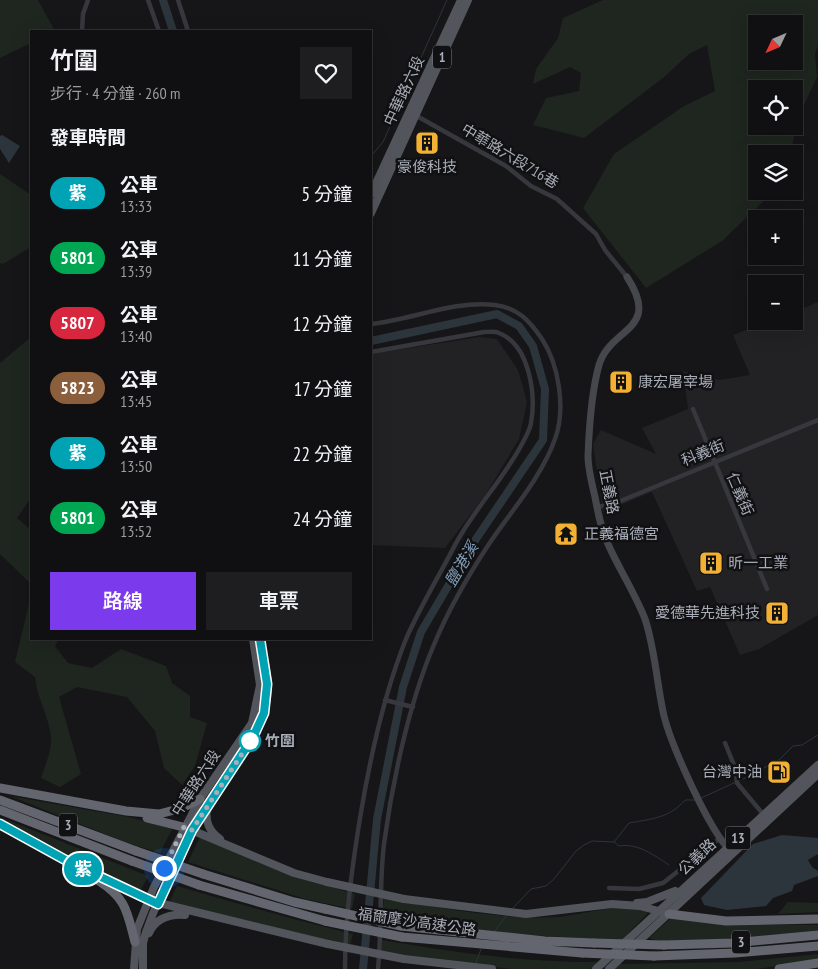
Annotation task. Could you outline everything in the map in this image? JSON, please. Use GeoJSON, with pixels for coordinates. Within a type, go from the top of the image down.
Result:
{"type":"FeatureCollection","features":[{"type":"Feature","properties":{"kind":"highway"},"geometry":{"type":"LineString","coordinates":[[0,788],[126,811],[159,814],[204,801]]}},
{"type":"Feature","properties":{"kind":"highway","name":"福爾摩沙高速公路"},"geometry":{"type":"LineString","coordinates":[[0,800],[203,874],[294,902],[401,926],[491,936],[594,943],[664,945],[742,942],[818,935]]}},
{"type":"Feature","properties":{"kind":"highway","name":"福爾摩沙高速公路"},"geometry":{"type":"LineString","coordinates":[[0,810],[199,885],[325,922],[402,937],[582,953],[654,956],[735,953],[818,946]]}},
{"type":"Feature","properties":{"kind":"highway"},"geometry":{"type":"LineString","coordinates":[[126,811],[188,829]]}},
{"type":"Feature","properties":{"kind":"highway"},"geometry":{"type":"LineString","coordinates":[[0,824],[69,862],[148,900]]}},
{"type":"Feature","properties":{"kind":"highway"},"geometry":{"type":"LineString","coordinates":[[69,862],[118,896],[128,912],[139,942]]}},
{"type":"Feature","properties":{"kind":"highway"},"geometry":{"type":"LineString","coordinates":[[669,914],[726,921],[818,919]]}},
{"type":"Feature","properties":{"kind":"highway"},"geometry":{"type":"LineString","coordinates":[[779,969],[818,963]]}},
{"type":"Feature","properties":{"kind":"main road","name":"中華路六段"},"geometry":{"type":"LineString","coordinates":[[372,212],[461,0]]}},
{"type":"Feature","properties":{"kind":"main road","name":"中華路六段"},"geometry":{"type":"LineString","coordinates":[[372,192],[468,0]]}},
{"type":"Feature","properties":{"kind":"main road","name":"中華路六段"},"geometry":{"type":"LineString","coordinates":[[143,969],[137,929],[148,900],[204,801],[245,735],[256,711],[260,679],[253,640]]}},
{"type":"Feature","properties":{"kind":"main road","name":"中華路六段"},"geometry":{"type":"LineString","coordinates":[[204,801],[253,737],[264,713],[267,684],[260,640]]}},
{"type":"Feature","properties":{"kind":"main road","name":"公義路"},"geometry":{"type":"LineString","coordinates":[[609,969],[669,914],[763,814],[818,765]]}},
{"type":"Feature","properties":{"kind":"main road","name":"公義路"},"geometry":{"type":"LineString","coordinates":[[596,969],[686,885],[818,774]]}},
{"type":"Feature","properties":{"kind":"main road"},"geometry":{"type":"LineString","coordinates":[[204,801],[207,824],[213,834],[246,853]]}},
{"type":"Feature","properties":{"kind":"main road","name":"中華路六段"},"geometry":{"type":"LineString","coordinates":[[134,969],[139,942],[158,904],[188,829]]}},
{"type":"Feature","properties":{"kind":"main road"},"geometry":{"type":"LineString","coordinates":[[188,829],[294,873],[327,882],[404,899],[509,913],[551,913],[614,904],[647,902],[664,897],[686,885]]}},
{"type":"Feature","properties":{"kind":"main road"},"geometry":{"type":"LineString","coordinates":[[148,900],[211,918],[328,944],[404,959],[492,969]]}},
{"type":"Feature","properties":{"kind":"main road"},"geometry":{"type":"LineString","coordinates":[[614,904],[669,914]]}},
{"type":"Feature","properties":{"kind":"main road"},"geometry":{"type":"LineString","coordinates":[[139,942],[151,929],[168,916],[211,918]]}},
{"type":"Feature","properties":{"kind":"street"},"geometry":{"type":"LineString","coordinates":[[82,30],[83,14],[88,0]]}},
{"type":"Feature","properties":{"kind":"street"},"geometry":{"type":"LineString","coordinates":[[148,0],[159,30]]}},
{"type":"Feature","properties":{"kind":"street"},"geometry":{"type":"LineString","coordinates":[[178,0],[188,30]]}},
{"type":"Feature","properties":{"kind":"street","name":"中華路六段716巷"},"geometry":{"type":"LineString","coordinates":[[413,113],[506,166],[532,186],[557,199],[596,234],[605,250],[627,277]]}},
{"type":"Feature","properties":{"kind":"street","name":"正義路"},"geometry":{"type":"LineString","coordinates":[[627,277],[638,297],[638,318],[634,327],[611,345],[604,354],[599,366],[591,418],[588,458],[597,507],[608,543],[645,620],[667,726],[719,839],[729,850]]}},
{"type":"Feature","properties":{"kind":"street"},"geometry":{"type":"LineString","coordinates":[[372,324],[475,304],[495,305],[514,310],[534,326],[547,347],[559,388],[560,420],[555,439],[532,484],[490,544],[456,600],[433,647],[413,707],[394,788],[384,844],[378,969]]}},
{"type":"Feature","properties":{"kind":"street"},"geometry":{"type":"LineString","coordinates":[[345,969],[350,879],[368,767],[385,700],[406,638],[461,534],[516,456],[531,426],[533,406],[531,387],[520,351],[511,340],[498,332],[484,332],[372,352]]}},
{"type":"Feature","properties":{"kind":"street","name":"仁義街"},"geometry":{"type":"LineString","coordinates":[[693,409],[713,463],[767,589]]}},
{"type":"Feature","properties":{"kind":"street","name":"科義街"},"geometry":{"type":"LineString","coordinates":[[597,507],[613,504],[818,420]]}},
{"type":"Feature","properties":{"kind":"street"},"geometry":{"type":"LineString","coordinates":[[385,700],[413,707]]}},
{"type":"Feature","properties":{"kind":"street"},"geometry":{"type":"LineString","coordinates":[[724,743],[736,770],[737,782],[763,814]]}},
{"type":"Feature","properties":{"kind":"street"},"geometry":{"type":"LineString","coordinates":[[609,888],[639,889],[663,883],[719,839]]}},
{"type":"Feature","properties":{"kind":"shaded area"},"geometry":{"type":"Polygon","coordinates":[[[0,0],[38,0],[54,30],[30,30],[30,43],[0,58],[0,0]]]}},
{"type":"Feature","properties":{"kind":"shaded area"},"geometry":{"type":"Polygon","coordinates":[[[603,0],[818,0],[818,45],[815,54],[817,77],[803,107],[803,80],[748,80],[748,135],[794,135],[792,145],[748,145],[748,200],[765,200],[754,210],[748,210],[748,216],[722,241],[646,288],[583,208],[614,154],[684,106],[715,91],[707,45],[689,54],[663,78],[584,138],[533,125],[546,98],[579,91],[581,73],[570,67],[533,84],[536,69],[558,38],[563,18],[603,0]]]}},
{"type":"Feature","properties":{"kind":"shaded area"},"geometry":{"type":"Polygon","coordinates":[[[2,135],[20,146],[9,163],[0,149],[0,136],[2,135]]]}},
{"type":"Feature","properties":{"kind":"shaded area"},"geometry":{"type":"Polygon","coordinates":[[[0,174],[30,194],[30,248],[3,264],[0,263],[0,174]]]}},
{"type":"Feature","properties":{"kind":"shaded area"},"geometry":{"type":"Polygon","coordinates":[[[818,302],[818,615],[759,649],[740,655],[710,587],[697,591],[652,492],[603,512],[593,444],[601,430],[656,454],[642,428],[688,409],[683,371],[720,380],[750,375],[733,335],[748,329],[803,330],[803,308],[818,302]]]}},
{"type":"Feature","properties":{"kind":"shaded area"},"geometry":{"type":"Polygon","coordinates":[[[479,337],[497,339],[518,370],[527,402],[519,439],[486,494],[445,548],[372,545],[372,354],[479,337]]]}},
{"type":"Feature","properties":{"kind":"shaded area"},"geometry":{"type":"Polygon","coordinates":[[[30,338],[30,499],[17,518],[30,529],[30,583],[0,554],[0,363],[30,338]]]}},
{"type":"Feature","properties":{"kind":"shaded area"},"geometry":{"type":"Polygon","coordinates":[[[30,599],[30,640],[58,640],[55,646],[68,663],[92,668],[121,649],[166,666],[172,683],[190,696],[190,717],[207,723],[195,766],[182,785],[164,768],[155,731],[127,697],[77,687],[59,697],[81,774],[60,787],[41,778],[50,749],[50,731],[35,677],[15,662],[30,599]]]}},
{"type":"Feature","properties":{"kind":"shaded area"},"geometry":{"type":"Polygon","coordinates":[[[10,796],[129,817],[172,829],[160,853],[125,842],[10,796]]]}},
{"type":"Feature","properties":{"kind":"shaded area"},"geometry":{"type":"Polygon","coordinates":[[[0,817],[148,876],[140,892],[36,839],[0,817]]]}},
{"type":"Feature","properties":{"kind":"shaded area"},"geometry":{"type":"Polygon","coordinates":[[[782,835],[818,838],[818,854],[808,860],[812,867],[818,871],[818,876],[794,885],[792,891],[773,898],[766,906],[727,910],[704,905],[701,898],[753,844],[782,835]]]}},
{"type":"Feature","properties":{"kind":"shaded area"},"geometry":{"type":"Polygon","coordinates":[[[200,837],[302,879],[355,894],[352,909],[305,899],[188,862],[200,837]]]}},
{"type":"Feature","properties":{"kind":"shaded area"},"geometry":{"type":"Polygon","coordinates":[[[177,886],[353,934],[350,945],[169,903],[177,886]]]}},
{"type":"Feature","properties":{"kind":"shaded area"},"geometry":{"type":"Polygon","coordinates":[[[384,898],[427,906],[514,917],[558,917],[617,908],[639,909],[648,913],[622,940],[561,937],[471,930],[382,915],[384,898]]]}},
{"type":"Feature","properties":{"kind":"shaded area"},"geometry":{"type":"Polygon","coordinates":[[[788,902],[818,903],[818,912],[778,914],[788,902]]]}},
{"type":"Feature","properties":{"kind":"shaded area"},"geometry":{"type":"Polygon","coordinates":[[[671,918],[715,924],[818,925],[818,930],[704,941],[661,941],[649,938],[671,918]]]}},
{"type":"Feature","properties":{"kind":"shaded area"},"geometry":{"type":"Polygon","coordinates":[[[382,940],[517,959],[598,962],[590,969],[512,969],[424,959],[381,951],[382,940]]]}},
{"type":"Feature","properties":{"kind":"shaded area"},"geometry":{"type":"Polygon","coordinates":[[[818,954],[818,960],[757,969],[614,969],[619,964],[739,962],[818,954]]]}},
{"type":"Feature","properties":{"kind":"waterway","name":"鹽港溪"},"geometry":{"type":"LineString","coordinates":[[163,0],[173,30]]}},
{"type":"Feature","properties":{"kind":"waterway"},"geometry":{"type":"LineString","coordinates":[[372,155],[383,142],[447,0]]}},
{"type":"Feature","properties":{"kind":"waterway","name":"鹽港溪"},"geometry":{"type":"LineString","coordinates":[[363,969],[377,819],[403,687],[421,632],[474,542],[543,440],[545,389],[533,346],[519,326],[497,314],[372,341]]}},
{"type":"Feature","properties":{"kind":"waterway"},"geometry":{"type":"LineString","coordinates":[[701,798],[779,760],[793,746],[802,745],[818,735]]}},
{"type":"Feature","properties":{"kind":"waterway"},"geometry":{"type":"LineString","coordinates":[[513,908],[531,889],[546,886],[554,879],[576,851],[584,845],[592,841],[614,842],[629,823],[660,817],[673,811],[685,800],[695,800]]}},
{"type":"Feature","properties":{"kind":"waterway"},"geometry":{"type":"LineString","coordinates":[[614,842],[619,846],[639,848],[658,857],[669,865]]}},
{"type":"Feature","properties":{"kind":"waterway"},"geometry":{"type":"LineString","coordinates":[[494,932],[507,915]]}},
{"type":"Feature","properties":{"kind":"waterway"},"geometry":{"type":"LineString","coordinates":[[476,963],[481,949]]}},
{"type":"Feature","properties":{"kind":"bus line","name":"紫"},"geometry":{"type":"LineString","coordinates":[[0,824],[69,862],[158,904],[192,830],[259,726],[267,699],[266,672],[260,640]]}},
{"type":"Feature","properties":{"kind":"place","name":"豪俊科技"},"geometry":{"type":"Point","coordinates":[427,143]}},
{"type":"Feature","properties":{"kind":"place","name":"康宏屠宰場"},"geometry":{"type":"Point","coordinates":[621,382]}},
{"type":"Feature","properties":{"kind":"place","name":"正義福德宮"},"geometry":{"type":"Point","coordinates":[566,534]}},
{"type":"Feature","properties":{"kind":"place","name":"昕一工業"},"geometry":{"type":"Point","coordinates":[711,563]}},
{"type":"Feature","properties":{"kind":"place","name":"愛德華先進科技"},"geometry":{"type":"Point","coordinates":[777,613]}},
{"type":"Feature","properties":{"kind":"place","name":"竹圍"},"geometry":{"type":"Point","coordinates":[250,741]}},
{"type":"Feature","properties":{"kind":"place","name":"台灣中油"},"geometry":{"type":"Point","coordinates":[779,772]}},
{"type":"Feature","properties":{"kind":"route"},"geometry":{"type":"LineString","coordinates":[[164,868],[184,827],[192,830],[253,737],[250,741]]}}]}
